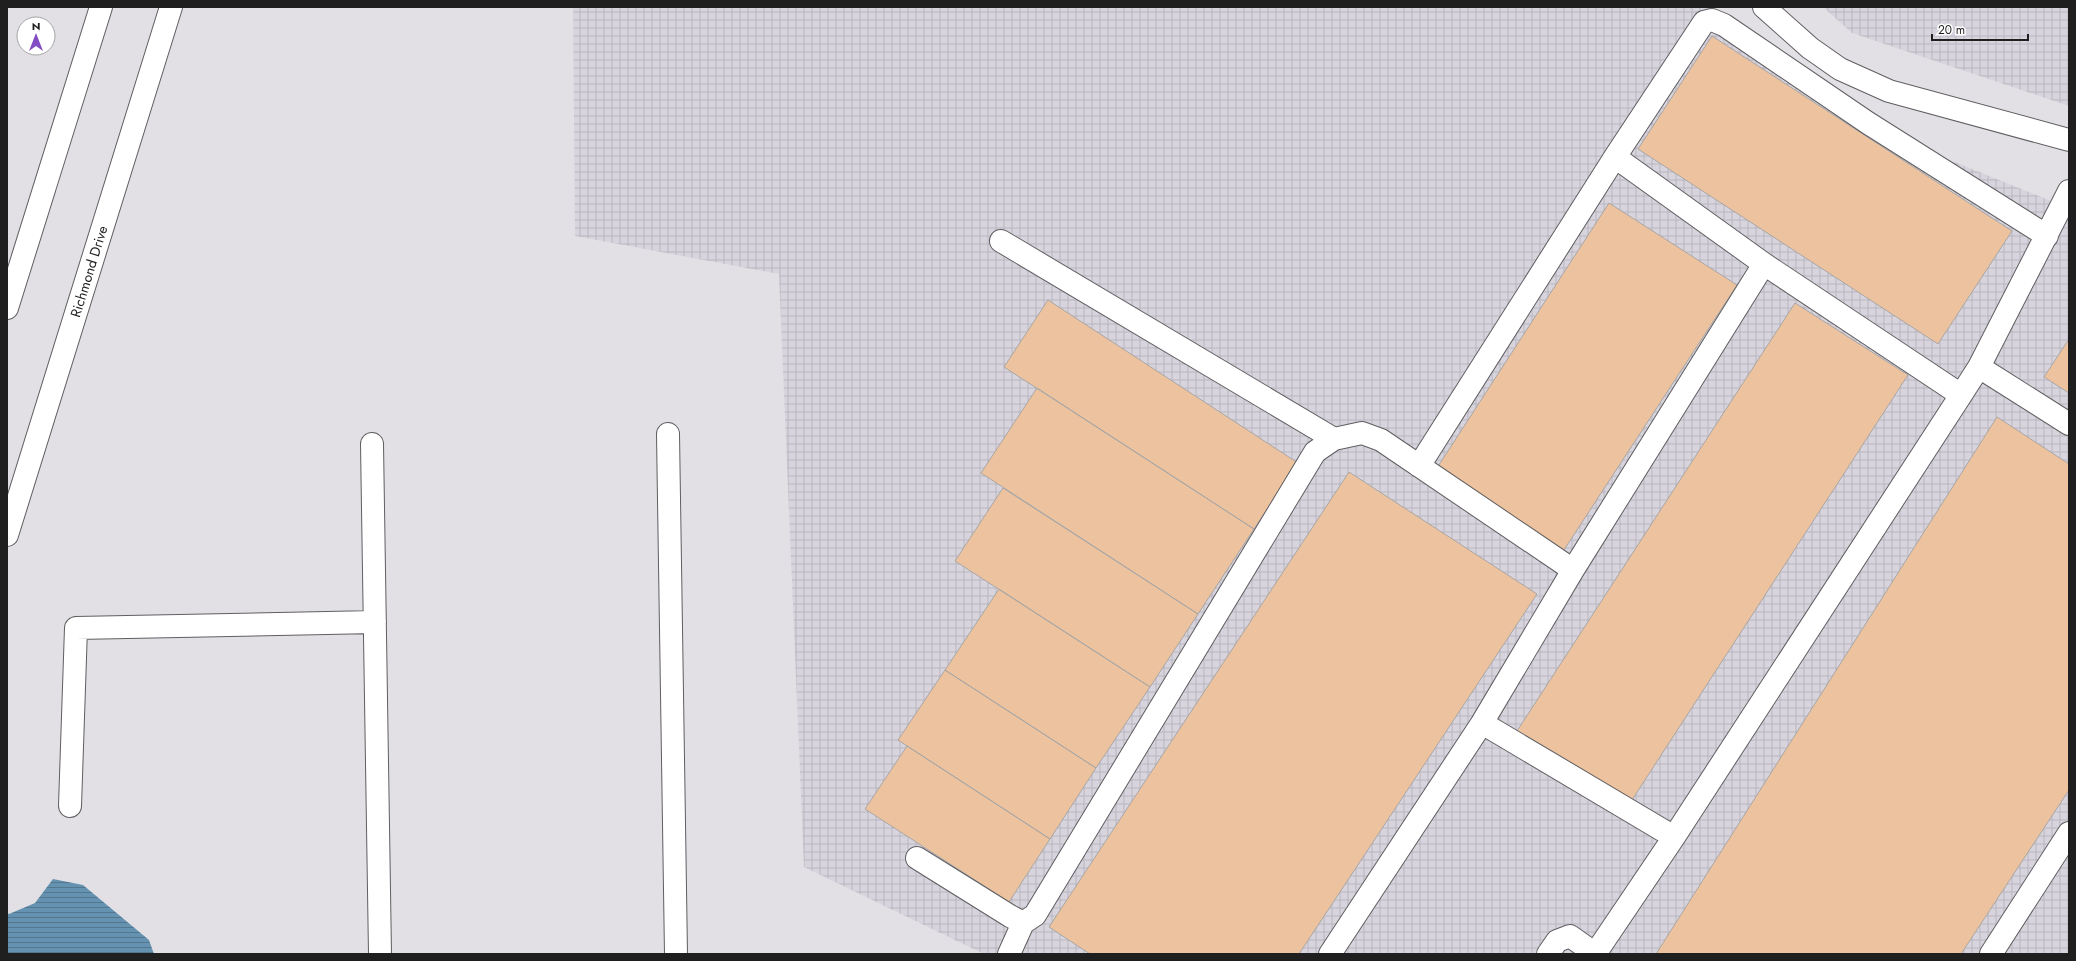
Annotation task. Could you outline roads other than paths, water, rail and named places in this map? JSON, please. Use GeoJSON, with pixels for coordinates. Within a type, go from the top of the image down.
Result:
{"type":"FeatureCollection","features":[{"type":"Feature","properties":{"kind":"street"},"geometry":{"type":"LineString","coordinates":[[7,308],[101,7]]}},
{"type":"Feature","properties":{"kind":"street","name":"Richmond Drive"},"geometry":{"type":"LineString","coordinates":[[7,535],[172,7]]}},
{"type":"Feature","properties":{"kind":"street"},"geometry":{"type":"LineString","coordinates":[[1764,7],[1810,48],[1840,69],[1889,90],[2069,140]]}},
{"type":"Feature","properties":{"kind":"street"},"geometry":{"type":"LineString","coordinates":[[1419,466],[1615,157],[1704,22],[1712,20],[1724,25],[1868,122],[2047,236]]}},
{"type":"Feature","properties":{"kind":"street"},"geometry":{"type":"LineString","coordinates":[[1615,157],[1764,264],[1961,395]]}},
{"type":"Feature","properties":{"kind":"street"},"geometry":{"type":"LineString","coordinates":[[1548,954],[1557,941],[1570,936],[1594,954],[1674,837],[1979,367],[2069,191]]}},
{"type":"Feature","properties":{"kind":"street"},"geometry":{"type":"LineString","coordinates":[[1000,241],[1334,439]]}},
{"type":"Feature","properties":{"kind":"street"},"geometry":{"type":"LineString","coordinates":[[1330,954],[1482,723],[1573,570],[1764,264]]}},
{"type":"Feature","properties":{"kind":"street"},"geometry":{"type":"LineString","coordinates":[[1979,367],[2069,424]]}},
{"type":"Feature","properties":{"kind":"street"},"geometry":{"type":"LineString","coordinates":[[1009,954],[1023,922],[1035,914],[1315,452],[1334,439],[1362,433],[1381,440],[1573,570]]}},
{"type":"Feature","properties":{"kind":"street"},"geometry":{"type":"LineString","coordinates":[[668,434],[676,954]]}},
{"type":"Feature","properties":{"kind":"street"},"geometry":{"type":"LineString","coordinates":[[372,444],[380,954]]}},
{"type":"Feature","properties":{"kind":"street"},"geometry":{"type":"LineString","coordinates":[[70,806],[76,628],[375,622]]}},
{"type":"Feature","properties":{"kind":"street"},"geometry":{"type":"LineString","coordinates":[[1482,723],[1674,837]]}},
{"type":"Feature","properties":{"kind":"street"},"geometry":{"type":"LineString","coordinates":[[1991,954],[2069,833]]}},
{"type":"Feature","properties":{"kind":"street"},"geometry":{"type":"LineString","coordinates":[[917,858],[1010,916],[1023,922]]}},
{"type":"Feature","properties":{"kind":"water"},"geometry":{"type":"Polygon","coordinates":[[[53,879],[83,885],[149,940],[154,954],[7,954],[7,913],[9,914],[35,903],[53,879]]]}}]}
